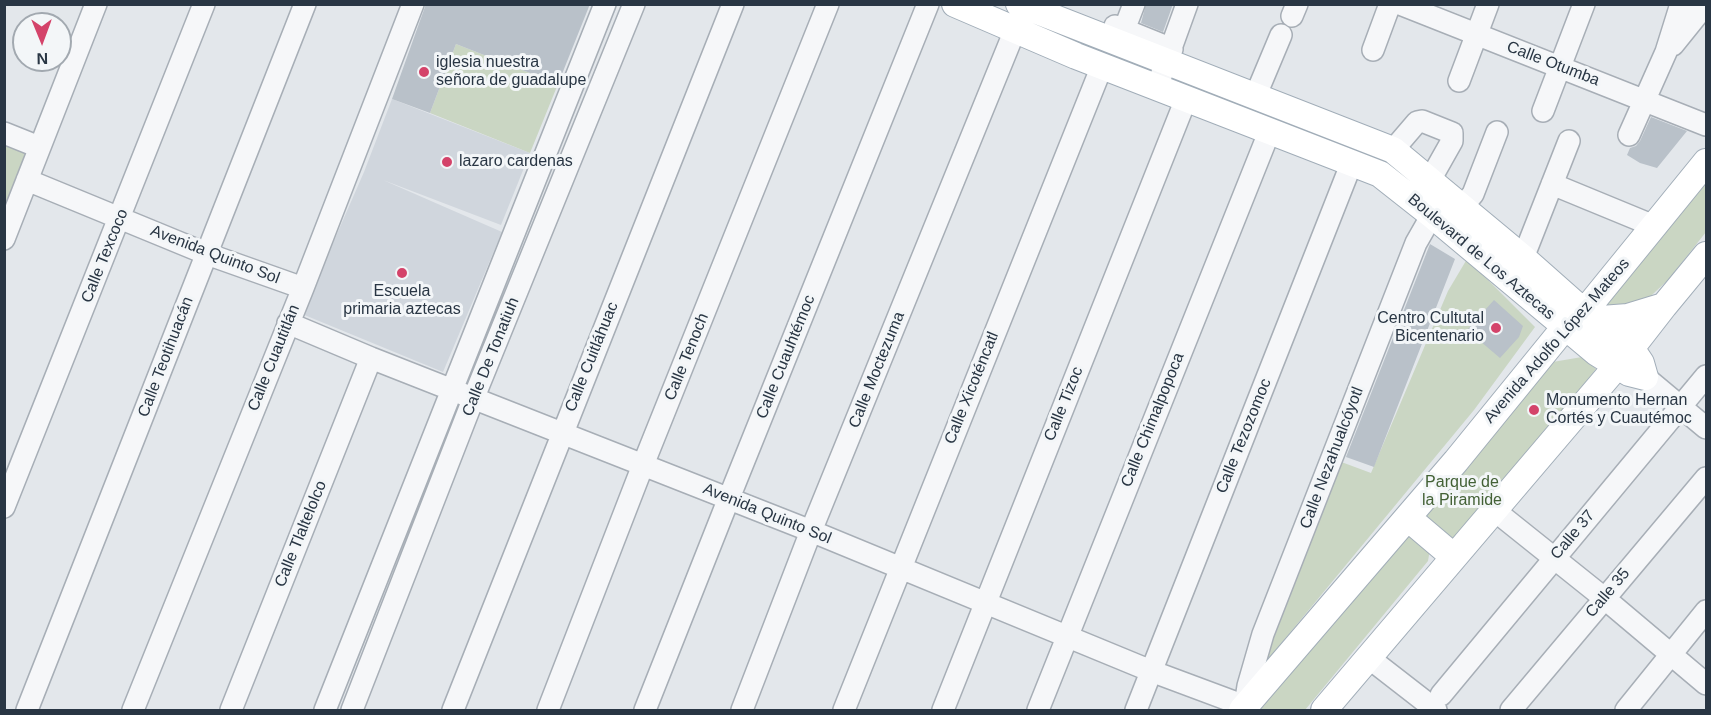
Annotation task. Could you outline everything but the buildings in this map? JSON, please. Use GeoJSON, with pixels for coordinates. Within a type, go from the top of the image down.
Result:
{"type":"FeatureCollection","features":[{"type":"Feature","properties":{"kind":"main road","name":"Boulevard de Los Aztecas"},"geometry":{"type":"LineString","coordinates":[[955,4],[1076,56],[1352,162],[1390,180],[1432,215],[1581,319],[1615,356]]}},
{"type":"Feature","properties":{"kind":"main road","name":"Boulevard de Los Aztecas"},"geometry":{"type":"LineString","coordinates":[[1019,4],[1086,32],[1117,35],[1169,55],[1256,97],[1393,150],[1523,258],[1629,373],[1645,377]]}},
{"type":"Feature","properties":{"kind":"main road"},"geometry":{"type":"LineString","coordinates":[[1076,56],[1086,32]]}},
{"type":"Feature","properties":{"kind":"main road","name":"Avenida Adolfo López Mateos"},"geometry":{"type":"LineString","coordinates":[[1243,709],[1408,518],[1531,369],[1581,319],[1707,162]]}},
{"type":"Feature","properties":{"kind":"main road"},"geometry":{"type":"LineString","coordinates":[[1324,711],[1494,510],[1615,356],[1664,306],[1707,255]]}},
{"type":"Feature","properties":{"kind":"main road"},"geometry":{"type":"LineString","coordinates":[[1581,319],[1628,317],[1664,306]]}},
{"type":"Feature","properties":{"kind":"main road"},"geometry":{"type":"LineString","coordinates":[[1531,369],[1565,356],[1615,356]]}},
{"type":"Feature","properties":{"kind":"main road"},"geometry":{"type":"LineString","coordinates":[[1408,518],[1454,557]]}},
{"type":"Feature","properties":{"kind":"street"},"geometry":{"type":"LineString","coordinates":[[7,225],[96,4]]}},
{"type":"Feature","properties":{"kind":"street","name":"Calle Texcoco"},"geometry":{"type":"LineString","coordinates":[[4,507],[204,4]]}},
{"type":"Feature","properties":{"kind":"street","name":"Calle Teotihuacán"},"geometry":{"type":"LineString","coordinates":[[27,711],[305,4]]}},
{"type":"Feature","properties":{"kind":"street","name":"Calle Cuautitlán"},"geometry":{"type":"LineString","coordinates":[[133,711],[303,288],[413,4]]}},
{"type":"Feature","properties":{"kind":"street","name":"Calle De Tonatiuh"},"geometry":{"type":"LineString","coordinates":[[325,711],[605,4]]}},
{"type":"Feature","properties":{"kind":"street","name":"Calle De Tonatiuh"},"geometry":{"type":"LineString","coordinates":[[352,711],[474,397],[634,4]]}},
{"type":"Feature","properties":{"kind":"street","name":"Calle Cuitláhuac"},"geometry":{"type":"LineString","coordinates":[[453,711],[733,4]]}},
{"type":"Feature","properties":{"kind":"street","name":"Calle Tenoch"},"geometry":{"type":"LineString","coordinates":[[548,711],[643,465],[828,4]]}},
{"type":"Feature","properties":{"kind":"street","name":"Calle Cuauhtémoc"},"geometry":{"type":"LineString","coordinates":[[645,711],[928,4]]}},
{"type":"Feature","properties":{"kind":"street"},"geometry":{"type":"LineString","coordinates":[[1117,35],[1123,4]]}},
{"type":"Feature","properties":{"kind":"street"},"geometry":{"type":"LineString","coordinates":[[1117,35],[1134,4]]}},
{"type":"Feature","properties":{"kind":"street"},"geometry":{"type":"LineString","coordinates":[[1157,87],[1187,4]]}},
{"type":"Feature","properties":{"kind":"street"},"geometry":{"type":"LineString","coordinates":[[1373,50],[1390,4]]}},
{"type":"Feature","properties":{"kind":"street","name":"Calle Otumba"},"geometry":{"type":"LineString","coordinates":[[1400,4],[1707,124]]}},
{"type":"Feature","properties":{"kind":"street"},"geometry":{"type":"LineString","coordinates":[[1459,81],[1488,4]]}},
{"type":"Feature","properties":{"kind":"street"},"geometry":{"type":"LineString","coordinates":[[1543,111],[1584,4]]}},
{"type":"Feature","properties":{"kind":"street"},"geometry":{"type":"LineString","coordinates":[[1629,135],[1666,52],[1681,4]]}},
{"type":"Feature","properties":{"kind":"street"},"geometry":{"type":"LineString","coordinates":[[1666,52],[1706,4]]}},
{"type":"Feature","properties":{"kind":"street","name":"Calle Moctezuma"},"geometry":{"type":"LineString","coordinates":[[742,711],[811,531],[1016,30]]}},
{"type":"Feature","properties":{"kind":"street"},"geometry":{"type":"LineString","coordinates":[[1256,97],[1281,35]]}},
{"type":"Feature","properties":{"kind":"street","name":"Calle Xicoténcatl"},"geometry":{"type":"LineString","coordinates":[[844,711],[1102,66]]}},
{"type":"Feature","properties":{"kind":"street","name":"Calle Tizoc"},"geometry":{"type":"LineString","coordinates":[[943,711],[1186,99]]}},
{"type":"Feature","properties":{"kind":"street"},"geometry":{"type":"LineString","coordinates":[[1393,150],[1417,122],[1422,121],[1452,133],[1452,141],[1430,180]]}},
{"type":"Feature","properties":{"kind":"street","name":"Calle Chimalpopoca"},"geometry":{"type":"LineString","coordinates":[[1038,711],[1269,130]]}},
{"type":"Feature","properties":{"kind":"street"},"geometry":{"type":"LineString","coordinates":[[1462,207],[1473,194],[1497,132]]}},
{"type":"Feature","properties":{"kind":"street"},"geometry":{"type":"LineString","coordinates":[[4,133],[39,147]]}},
{"type":"Feature","properties":{"kind":"street"},"geometry":{"type":"LineString","coordinates":[[1523,258],[1569,141]]}},
{"type":"Feature","properties":{"kind":"street","name":"Calle Tezozomoc"},"geometry":{"type":"LineString","coordinates":[[1136,711],[1352,162]]}},
{"type":"Feature","properties":{"kind":"street","name":"Avenida Quinto Sol"},"geometry":{"type":"LineString","coordinates":[[27,180],[207,254],[303,288]]}},
{"type":"Feature","properties":{"kind":"street"},"geometry":{"type":"LineString","coordinates":[[1552,184],[1654,226]]}},
{"type":"Feature","properties":{"kind":"street","name":"Calle Nezahualcóyotl"},"geometry":{"type":"LineString","coordinates":[[1243,709],[1263,634],[1416,243],[1432,215]]}},
{"type":"Feature","properties":{"kind":"street","name":"Avenida Quinto Sol"},"geometry":{"type":"LineString","coordinates":[[288,323],[985,601],[1243,709]]}},
{"type":"Feature","properties":{"kind":"street","name":"Calle Tlaltelolco"},"geometry":{"type":"LineString","coordinates":[[231,711],[371,358]]}},
{"type":"Feature","properties":{"kind":"street","name":"Calle 37"},"geometry":{"type":"LineString","coordinates":[[1439,703],[1554,558],[1707,376]]}},
{"type":"Feature","properties":{"kind":"street"},"geometry":{"type":"LineString","coordinates":[[1645,377],[1707,428]]}},
{"type":"Feature","properties":{"kind":"street","name":"Calle 35"},"geometry":{"type":"LineString","coordinates":[[1511,711],[1707,477]]}},
{"type":"Feature","properties":{"kind":"street"},"geometry":{"type":"LineString","coordinates":[[1494,510],[1707,684]]}},
{"type":"Feature","properties":{"kind":"street"},"geometry":{"type":"LineString","coordinates":[[1626,711],[1707,611]]}},
{"type":"Feature","properties":{"kind":"street"},"geometry":{"type":"LineString","coordinates":[[1369,658],[1439,703]]}},
{"type":"Feature","properties":{"kind":"shaded area","name":"Escuela primaria aztecas"},"geometry":{"type":"Polygon","coordinates":[[[392,99],[530,153],[501,225],[383,180],[502,232],[443,372],[302,314],[364,172],[392,99]]]}},
{"type":"Feature","properties":{"kind":"green space"},"geometry":{"type":"Polygon","coordinates":[[[456,44],[558,84],[530,153],[430,113],[456,44]]]}},
{"type":"Feature","properties":{"kind":"green space"},"geometry":{"type":"Polygon","coordinates":[[[4,139],[33,151],[5,211],[4,139]]]}},
{"type":"Feature","properties":{"kind":"green space"},"geometry":{"type":"Polygon","coordinates":[[[1706,168],[1706,232],[1668,280],[1640,306],[1606,306],[1613,291],[1706,168]]]}},
{"type":"Feature","properties":{"kind":"green space"},"geometry":{"type":"Polygon","coordinates":[[[1467,259],[1535,327],[1474,410],[1260,669],[1336,460],[1371,473],[1448,291],[1467,259]]]}},
{"type":"Feature","properties":{"kind":"green space","name":"Parque de la Piramide"},"geometry":{"type":"Polygon","coordinates":[[[1582,357],[1596,369],[1465,535],[1450,540],[1422,515],[1535,365],[1582,357]]]}},
{"type":"Feature","properties":{"kind":"green space"},"geometry":{"type":"Polygon","coordinates":[[[1408,533],[1430,549],[1428,561],[1305,710],[1253,710],[1408,533]]]}},
{"type":"Feature","properties":{"kind":"place","name":"iglesia nuestra señora de guadalupe"},"geometry":{"type":"Point","coordinates":[424,72]}},
{"type":"Feature","properties":{"kind":"place","name":"lazaro cardenas"},"geometry":{"type":"Point","coordinates":[447,162]}},
{"type":"Feature","properties":{"kind":"place","name":"Escuela primaria aztecas"},"geometry":{"type":"Point","coordinates":[402,273]}},
{"type":"Feature","properties":{"kind":"place","name":"Centro Cultutal Bicentenario"},"geometry":{"type":"Point","coordinates":[1496,328]}},
{"type":"Feature","properties":{"kind":"place","name":"Monumento Hernan Cortés y Cuautémoc"},"geometry":{"type":"Point","coordinates":[1534,410]}}]}
